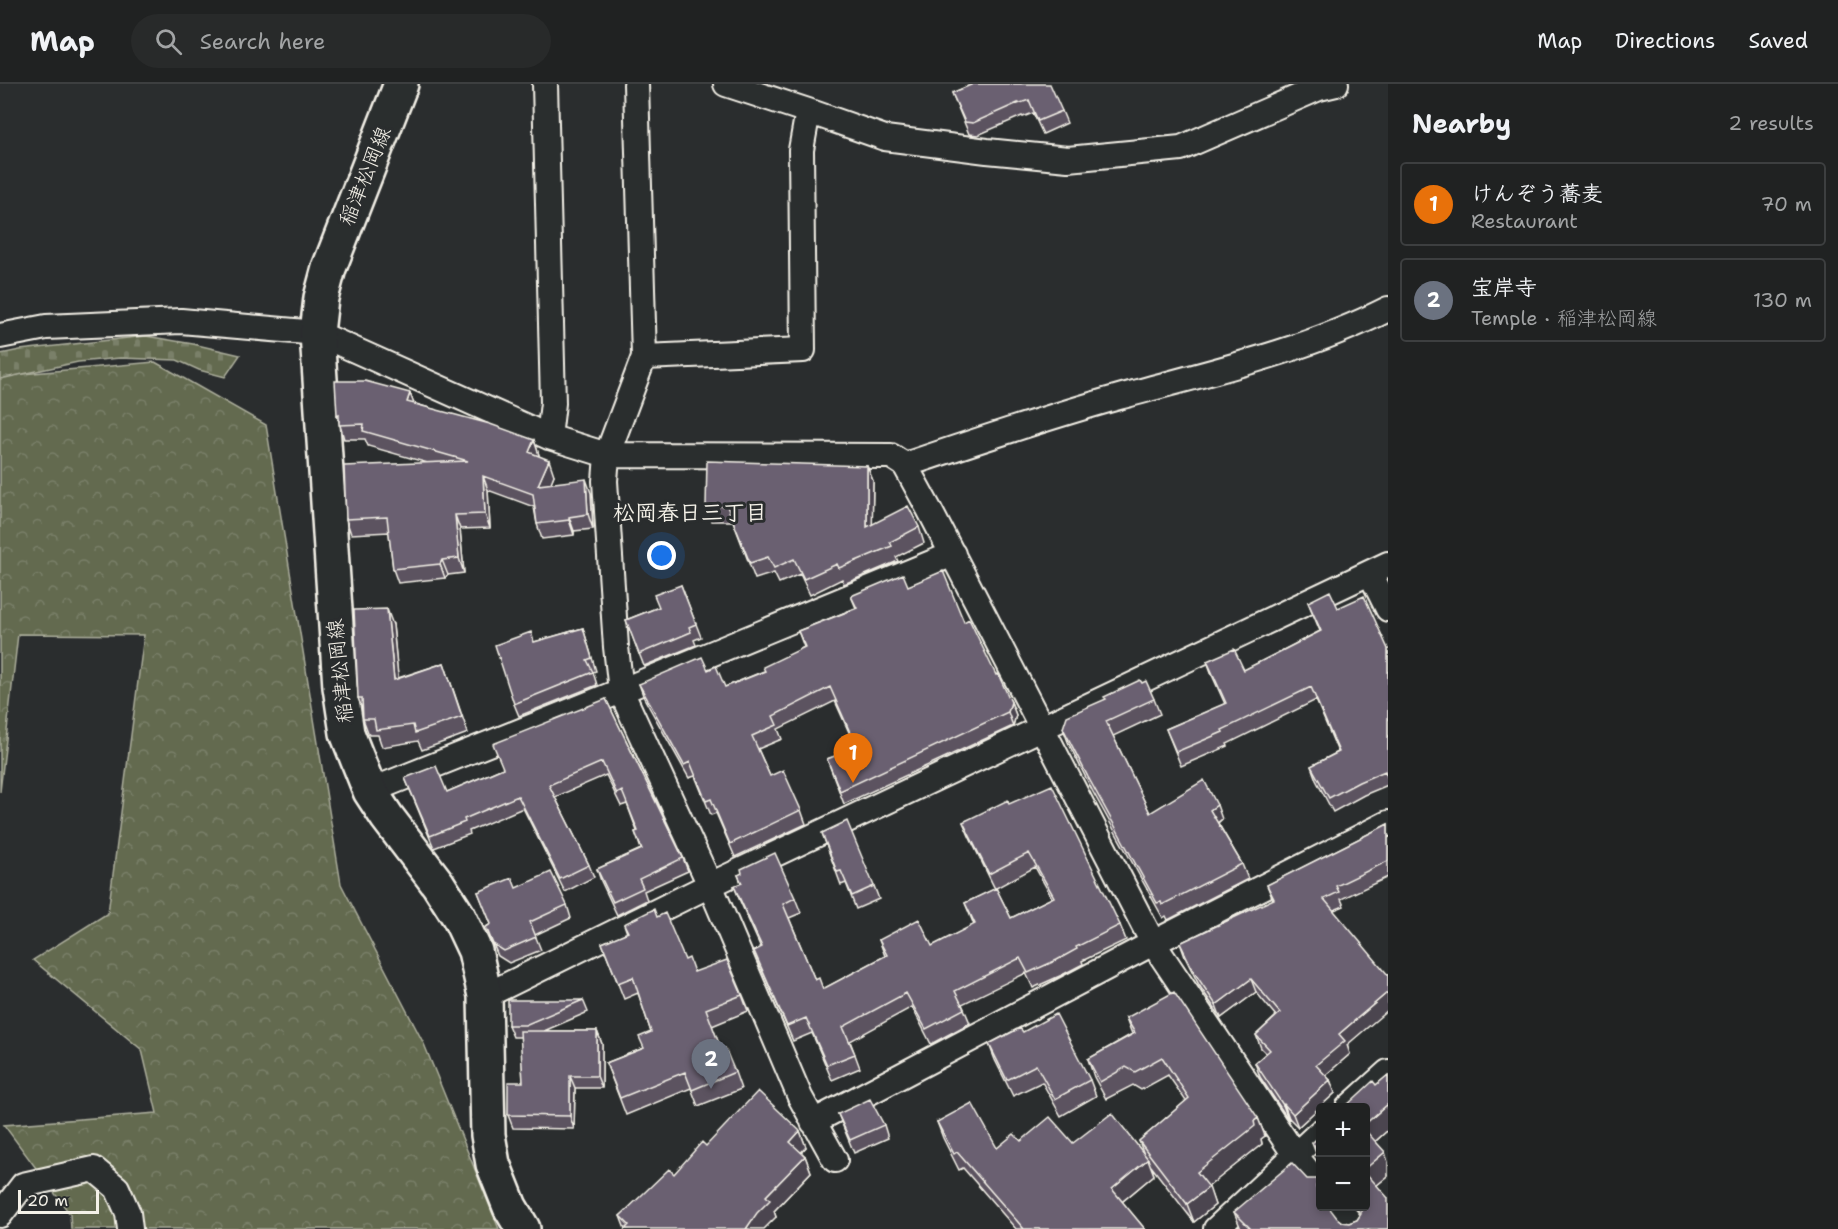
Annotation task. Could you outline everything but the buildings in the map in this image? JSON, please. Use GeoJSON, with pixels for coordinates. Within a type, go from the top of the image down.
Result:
{"type":"FeatureCollection","features":[{"type":"Feature","properties":{"kind":"main road","name":"稲津松岡線"},"geometry":{"type":"LineString","coordinates":[[401,84],[329,268],[321,298],[317,333],[340,687],[347,733],[370,791],[438,884],[459,917],[475,951],[485,996],[488,1135],[493,1164],[510,1207],[524,1229]]}},
{"type":"Feature","properties":{"kind":"street"},"geometry":{"type":"LineString","coordinates":[[545,84],[553,403],[549,437]]}},
{"type":"Feature","properties":{"kind":"street"},"geometry":{"type":"LineString","coordinates":[[636,84],[644,357],[607,455],[604,481],[621,691],[710,885],[800,1097],[835,1160]]}},
{"type":"Feature","properties":{"kind":"street"},"geometry":{"type":"LineString","coordinates":[[726,84],[885,138],[987,152],[1068,159],[1181,148],[1324,85]]}},
{"type":"Feature","properties":{"kind":"street"},"geometry":{"type":"LineString","coordinates":[[644,357],[803,350],[801,150],[808,111]]}},
{"type":"Feature","properties":{"kind":"street"},"geometry":{"type":"LineString","coordinates":[[905,465],[1054,415],[1287,351],[1365,321],[1388,309]]}},
{"type":"Feature","properties":{"kind":"street"},"geometry":{"type":"LineString","coordinates":[[0,336],[46,327],[181,321],[317,333],[549,437],[607,455],[891,456],[905,465],[953,554],[1153,943],[1295,1155],[1316,1181]]}},
{"type":"Feature","properties":{"kind":"street"},"geometry":{"type":"LineString","coordinates":[[370,791],[621,691],[953,554]]}},
{"type":"Feature","properties":{"kind":"street"},"geometry":{"type":"LineString","coordinates":[[485,996],[710,885],[1379,569],[1388,609]]}},
{"type":"Feature","properties":{"kind":"street"},"geometry":{"type":"LineString","coordinates":[[813,1122],[1153,943],[1388,823]]}},
{"type":"Feature","properties":{"kind":"street"},"geometry":{"type":"LineString","coordinates":[[1353,1103],[1388,1072]]}},
{"type":"Feature","properties":{"kind":"street"},"geometry":{"type":"LineString","coordinates":[[1216,1229],[1316,1136]]}},
{"type":"Feature","properties":{"kind":"street"},"geometry":{"type":"LineString","coordinates":[[0,1215],[23,1185],[94,1169],[117,1188],[128,1213],[129,1229]]}},
{"type":"Feature","properties":{"kind":"street"},"geometry":{"type":"LineString","coordinates":[[1341,1211],[1355,1229]]}},
{"type":"Feature","properties":{"kind":"green space"},"geometry":{"type":"Polygon","coordinates":[[[146,336],[240,355],[225,377],[199,370],[177,360],[120,358],[78,362],[0,379],[0,354],[146,336]]]}},
{"type":"Feature","properties":{"kind":"green space"},"geometry":{"type":"Polygon","coordinates":[[[155,362],[266,425],[341,884],[424,1044],[499,1229],[71,1229],[70,1214],[4,1125],[157,1113],[142,1050],[33,960],[108,913],[144,635],[18,634],[0,792],[0,376],[155,362]]]}},
{"type":"Feature","properties":{"kind":"place","name":"けんぞう蕎麦"},"geometry":{"type":"Point","coordinates":[853,783]}},
{"type":"Feature","properties":{"kind":"place","name":"宝岸寺"},"geometry":{"type":"Point","coordinates":[711,1089]}},
{"type":"Feature","properties":{"kind":"district","name":"松岡春日三丁目"},"geometry":{"type":"Point","coordinates":[690,512]}}]}
